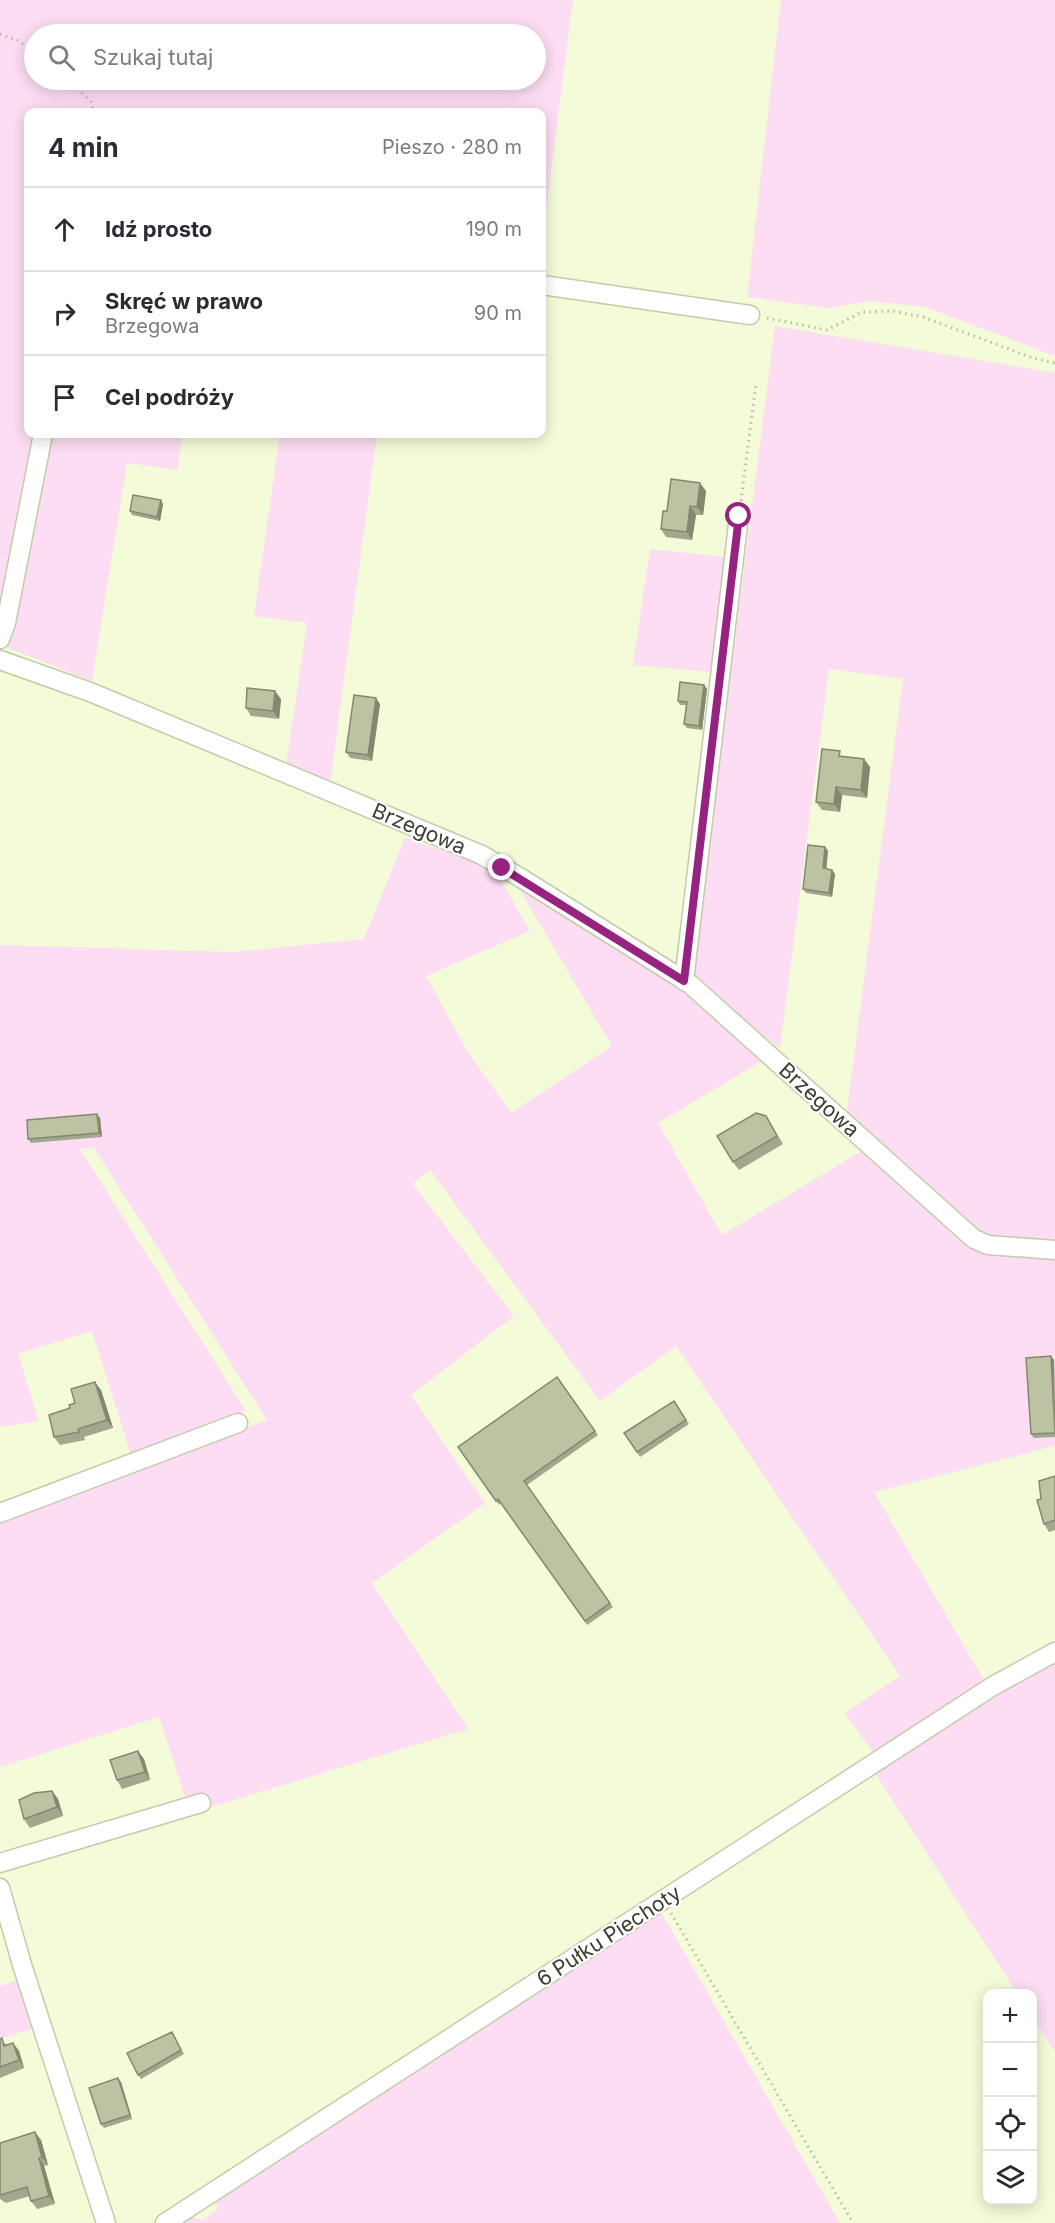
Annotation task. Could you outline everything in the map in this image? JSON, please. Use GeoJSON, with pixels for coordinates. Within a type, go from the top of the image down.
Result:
{"type":"FeatureCollection","features":[{"type":"Feature","properties":{"kind":"street"},"geometry":{"type":"LineString","coordinates":[[546,286],[750,315]]}},
{"type":"Feature","properties":{"kind":"street"},"geometry":{"type":"LineString","coordinates":[[0,639],[6,623],[42,438]]}},
{"type":"Feature","properties":{"kind":"street"},"geometry":{"type":"LineString","coordinates":[[684,981],[739,516]]}},
{"type":"Feature","properties":{"kind":"street","name":"Brzegowa"},"geometry":{"type":"LineString","coordinates":[[0,660],[90,692],[482,855],[684,981],[974,1239],[988,1245],[1055,1250]]}},
{"type":"Feature","properties":{"kind":"street"},"geometry":{"type":"LineString","coordinates":[[0,1513],[238,1423]]}},
{"type":"Feature","properties":{"kind":"street","name":"6 Pułku Piechoty"},"geometry":{"type":"LineString","coordinates":[[165,2223],[993,1686],[1055,1652]]}},
{"type":"Feature","properties":{"kind":"street"},"geometry":{"type":"LineString","coordinates":[[0,1863],[201,1803]]}},
{"type":"Feature","properties":{"kind":"street"},"geometry":{"type":"LineString","coordinates":[[0,1888],[23,1968],[106,2223]]}},
{"type":"Feature","properties":{"kind":"path"},"geometry":{"type":"LineString","coordinates":[[0,34],[24,45]]}},
{"type":"Feature","properties":{"kind":"path"},"geometry":{"type":"LineString","coordinates":[[79,90],[91,102],[93,108]]}},
{"type":"Feature","properties":{"kind":"path"},"geometry":{"type":"LineString","coordinates":[[750,315],[827,330],[862,312],[893,311],[923,317],[1033,358],[1055,363]]}},
{"type":"Feature","properties":{"kind":"path"},"geometry":{"type":"LineString","coordinates":[[739,516],[756,383]]}},
{"type":"Feature","properties":{"kind":"path"},"geometry":{"type":"LineString","coordinates":[[664,1901],[853,2223]]}},
{"type":"Feature","properties":{"kind":"shaded area"},"geometry":{"type":"Polygon","coordinates":[[[0,0],[573,0],[546,211],[546,108],[24,108],[24,438],[35,438],[0,602],[0,0]]]}},
{"type":"Feature","properties":{"kind":"shaded area"},"geometry":{"type":"Polygon","coordinates":[[[781,0],[1055,0],[1055,356],[925,307],[870,301],[828,308],[747,297],[781,0]]]}},
{"type":"Feature","properties":{"kind":"shaded area"},"geometry":{"type":"Polygon","coordinates":[[[775,326],[1055,373],[1055,1245],[988,1239],[847,1111],[903,679],[829,669],[780,1048],[692,978],[775,326]]]}},
{"type":"Feature","properties":{"kind":"shaded area"},"geometry":{"type":"Polygon","coordinates":[[[48,438],[182,438],[178,470],[127,463],[92,681],[8,648],[3,639],[48,438]]]}},
{"type":"Feature","properties":{"kind":"shaded area"},"geometry":{"type":"Polygon","coordinates":[[[279,438],[376,438],[330,784],[286,766],[307,623],[254,616],[279,438]]]}},
{"type":"Feature","properties":{"kind":"shaded area"},"geometry":{"type":"Polygon","coordinates":[[[650,549],[725,557],[711,672],[633,665],[650,549]]]}},
{"type":"Feature","properties":{"kind":"shaded area"},"geometry":{"type":"Polygon","coordinates":[[[405,838],[485,865],[496,872],[530,931],[426,976],[466,1049],[511,1113],[612,1046],[515,882],[704,1006],[765,1059],[658,1123],[722,1235],[865,1149],[985,1255],[1055,1260],[1055,1446],[874,1492],[984,1680],[874,1754],[845,1713],[900,1676],[676,1346],[600,1401],[430,1170],[413,1184],[514,1316],[411,1395],[485,1503],[372,1583],[468,1729],[211,1807],[205,1793],[186,1800],[159,1717],[0,1767],[0,1521],[267,1420],[94,1148],[80,1149],[246,1411],[131,1455],[92,1331],[18,1354],[39,1421],[0,1427],[0,945],[234,952],[364,939],[405,838]]]}},
{"type":"Feature","properties":{"kind":"shaded area"},"geometry":{"type":"Polygon","coordinates":[[[1055,1660],[1055,2052],[1037,2023],[1037,1989],[1014,1989],[875,1773],[1021,1676],[1055,1660]]]}},
{"type":"Feature","properties":{"kind":"shaded area"},"geometry":{"type":"Polygon","coordinates":[[[661,1912],[840,2223],[181,2223],[190,2217],[203,2220],[218,2209],[214,2201],[661,1912]]]}},
{"type":"Feature","properties":{"kind":"shaded area"},"geometry":{"type":"Polygon","coordinates":[[[23,1978],[38,2027],[0,2039],[0,1986],[23,1978]]]}},
{"type":"Feature","properties":{"kind":"building"},"geometry":{"type":"Polygon","coordinates":[[[671,479],[700,483],[697,507],[690,506],[687,532],[661,529],[663,511],[667,511],[671,479]]]}},
{"type":"Feature","properties":{"kind":"building"},"geometry":{"type":"Polygon","coordinates":[[[133,495],[161,500],[157,517],[130,511],[133,495]]]}},
{"type":"Feature","properties":{"kind":"building"},"geometry":{"type":"Polygon","coordinates":[[[680,682],[704,685],[699,726],[684,724],[687,702],[678,701],[680,682]]]}},
{"type":"Feature","properties":{"kind":"building"},"geometry":{"type":"Polygon","coordinates":[[[247,688],[275,691],[273,711],[246,708],[247,688]]]}},
{"type":"Feature","properties":{"kind":"building"},"geometry":{"type":"Polygon","coordinates":[[[354,695],[376,698],[368,755],[346,752],[354,695]]]}},
{"type":"Feature","properties":{"kind":"building"},"geometry":{"type":"Polygon","coordinates":[[[822,749],[840,751],[839,756],[864,759],[861,790],[836,787],[834,804],[816,802],[822,749]]]}},
{"type":"Feature","properties":{"kind":"building"},"geometry":{"type":"Polygon","coordinates":[[[808,845],[825,847],[823,868],[832,870],[829,893],[803,889],[808,845]]]}},
{"type":"Feature","properties":{"kind":"building"},"geometry":{"type":"Polygon","coordinates":[[[756,1113],[766,1116],[777,1136],[733,1162],[717,1136],[756,1113]]]}},
{"type":"Feature","properties":{"kind":"building"},"geometry":{"type":"Polygon","coordinates":[[[97,1114],[99,1133],[28,1139],[27,1120],[97,1114]]]}},
{"type":"Feature","properties":{"kind":"building"},"geometry":{"type":"Polygon","coordinates":[[[1051,1356],[1055,1433],[1031,1434],[1026,1358],[1051,1356]]]}},
{"type":"Feature","properties":{"kind":"building"},"geometry":{"type":"Polygon","coordinates":[[[557,1377],[595,1431],[524,1481],[610,1603],[585,1621],[458,1447],[557,1377]]]}},
{"type":"Feature","properties":{"kind":"building"},"geometry":{"type":"Polygon","coordinates":[[[95,1382],[107,1420],[78,1429],[79,1432],[54,1437],[49,1415],[70,1408],[69,1405],[75,1403],[71,1389],[95,1382]]]}},
{"type":"Feature","properties":{"kind":"building"},"geometry":{"type":"Polygon","coordinates":[[[674,1401],[686,1420],[637,1452],[624,1433],[674,1401]]]}},
{"type":"Feature","properties":{"kind":"building"},"geometry":{"type":"Polygon","coordinates":[[[1055,1476],[1055,1520],[1044,1524],[1037,1500],[1041,1499],[1039,1481],[1055,1476]]]}},
{"type":"Feature","properties":{"kind":"building"},"geometry":{"type":"Polygon","coordinates":[[[138,1751],[145,1772],[117,1780],[110,1760],[138,1751]]]}},
{"type":"Feature","properties":{"kind":"building"},"geometry":{"type":"Polygon","coordinates":[[[52,1791],[57,1807],[24,1819],[19,1800],[34,1793],[52,1791]]]}},
{"type":"Feature","properties":{"kind":"building"},"geometry":{"type":"Polygon","coordinates":[[[172,2032],[181,2050],[138,2075],[127,2053],[172,2032]]]}},
{"type":"Feature","properties":{"kind":"building"},"geometry":{"type":"Polygon","coordinates":[[[2,2038],[4,2046],[13,2043],[19,2060],[0,2067],[0,2039],[2,2038]]]}},
{"type":"Feature","properties":{"kind":"building"},"geometry":{"type":"Polygon","coordinates":[[[118,2078],[130,2115],[101,2124],[89,2088],[118,2078]]]}},
{"type":"Feature","properties":{"kind":"building"},"geometry":{"type":"Polygon","coordinates":[[[35,2132],[49,2196],[31,2201],[27,2187],[0,2195],[0,2143],[35,2132]]]}},
{"type":"Feature","properties":{"kind":"route"},"geometry":{"type":"LineString","coordinates":[[502,868],[684,981],[739,516]]}}]}
